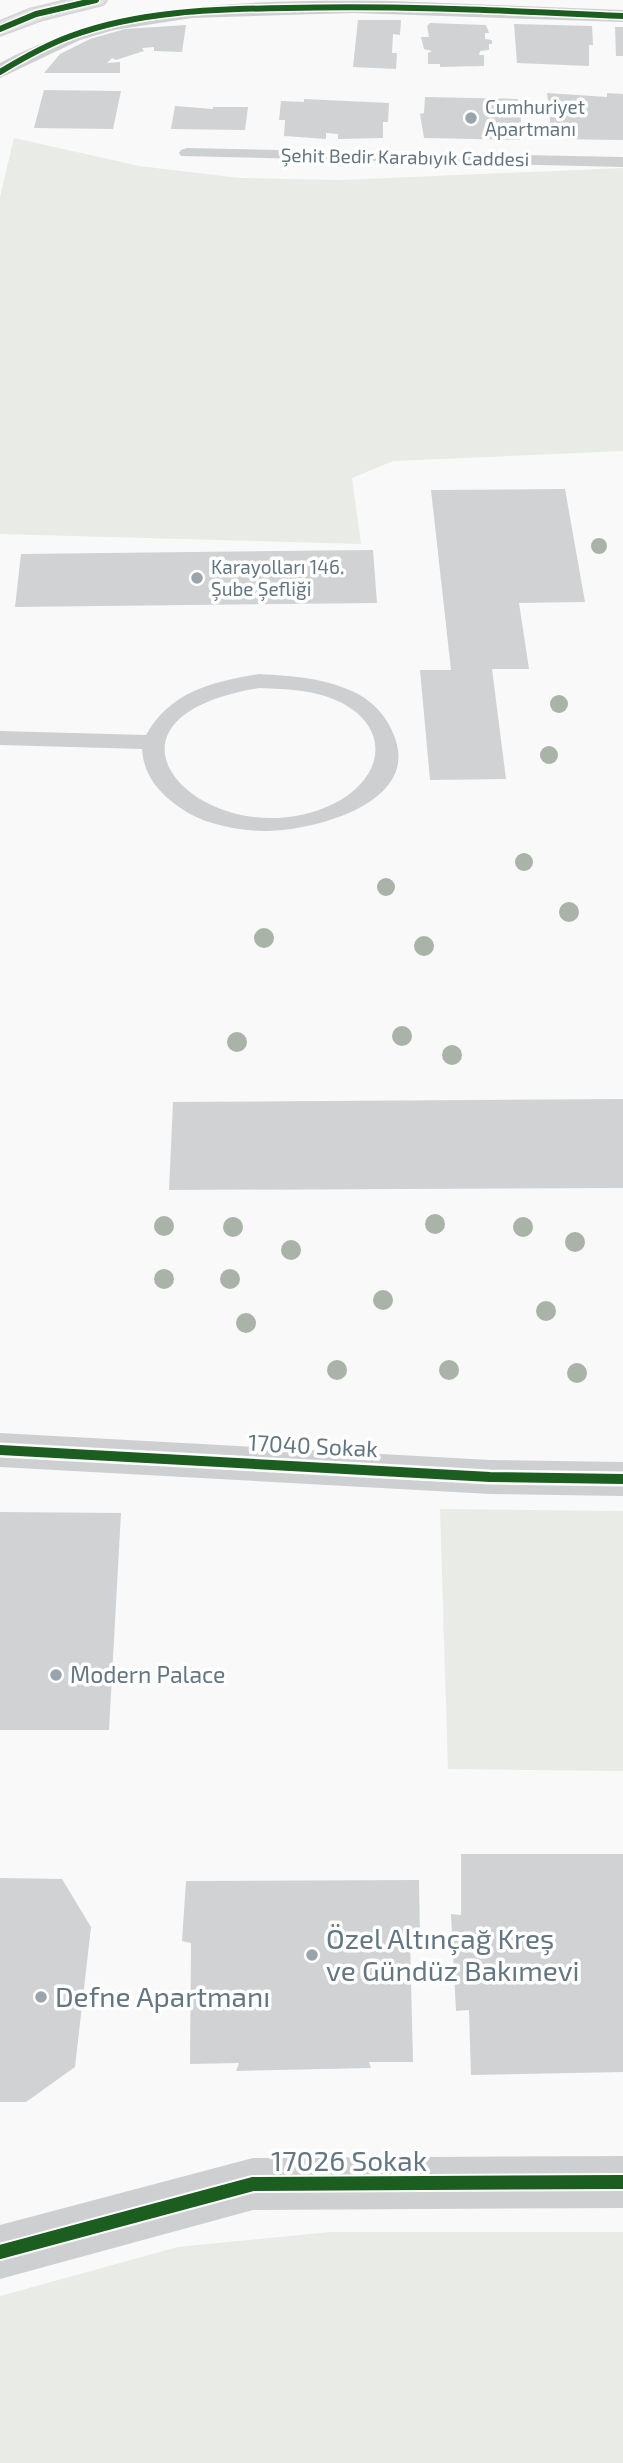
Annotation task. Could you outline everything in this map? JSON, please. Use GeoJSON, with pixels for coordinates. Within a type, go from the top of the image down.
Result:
{"type":"FeatureCollection","features":[{"type":"Feature","properties":{"kind":"highway"},"geometry":{"type":"LineString","coordinates":[[0,29],[36,14],[96,0]]}},
{"type":"Feature","properties":{"kind":"street"},"geometry":{"type":"LineString","coordinates":[[0,72],[40,49],[81,33],[119,22],[184,12],[363,6],[623,16]]}},
{"type":"Feature","properties":{"kind":"street","name":"17040 Sokak"},"geometry":{"type":"LineString","coordinates":[[0,1450],[490,1477],[623,1479]]}},
{"type":"Feature","properties":{"kind":"street","name":"17026 Sokak"},"geometry":{"type":"LineString","coordinates":[[0,2252],[253,2184],[623,2182]]}},
{"type":"Feature","properties":{"kind":"lane","name":"Şehit Bedir Karabıyık Caddesi"},"geometry":{"type":"LineString","coordinates":[[187,153],[623,162]]}},
{"type":"Feature","properties":{"kind":"lane"},"geometry":{"type":"LineString","coordinates":[[260,681],[298,682],[334,691],[363,707],[382,728],[389,752],[382,774],[364,795],[345,806],[300,821],[262,824],[224,818],[191,806],[167,788],[154,766],[153,742],[166,719],[190,700],[222,687],[260,681]]}},
{"type":"Feature","properties":{"kind":"lane"},"geometry":{"type":"LineString","coordinates":[[0,738],[153,742]]}},
{"type":"Feature","properties":{"kind":"shaded area"},"geometry":{"type":"Polygon","coordinates":[[[14,138],[139,166],[240,178],[340,180],[623,168],[623,451],[393,461],[352,478],[361,544],[0,534],[0,197],[14,138]]]}},
{"type":"Feature","properties":{"kind":"shaded area"},"geometry":{"type":"Polygon","coordinates":[[[440,1509],[623,1511],[623,1771],[448,1769],[440,1509]]]}},
{"type":"Feature","properties":{"kind":"shaded area"},"geometry":{"type":"Polygon","coordinates":[[[330,2232],[623,2232],[623,2463],[0,2463],[0,2296],[178,2247],[330,2232]]]}},
{"type":"Feature","properties":{"kind":"building"},"geometry":{"type":"Polygon","coordinates":[[[358,20],[401,20],[400,35],[393,34],[392,53],[397,53],[396,69],[353,67],[358,20]]]}},
{"type":"Feature","properties":{"kind":"building"},"geometry":{"type":"Polygon","coordinates":[[[430,23],[486,25],[489,33],[485,33],[485,39],[492,40],[492,44],[489,44],[489,50],[480,51],[479,55],[484,55],[484,66],[440,67],[440,64],[428,64],[428,53],[432,51],[424,49],[421,37],[429,37],[427,26],[430,23]]]}},
{"type":"Feature","properties":{"kind":"building"},"geometry":{"type":"Polygon","coordinates":[[[514,24],[592,26],[593,45],[589,45],[589,66],[517,63],[514,24]]]}},
{"type":"Feature","properties":{"kind":"building"},"geometry":{"type":"Polygon","coordinates":[[[186,25],[182,52],[154,51],[154,47],[142,48],[144,51],[116,60],[112,58],[107,63],[120,62],[120,73],[44,73],[60,54],[90,39],[125,29],[186,25]]]}},
{"type":"Feature","properties":{"kind":"building"},"geometry":{"type":"Polygon","coordinates":[[[615,27],[623,27],[623,56],[616,56],[615,27]]]}},
{"type":"Feature","properties":{"kind":"building"},"geometry":{"type":"Polygon","coordinates":[[[44,90],[121,91],[113,129],[34,128],[44,90]]]}},
{"type":"Feature","properties":{"kind":"building"},"geometry":{"type":"Polygon","coordinates":[[[547,93],[607,97],[607,93],[623,94],[623,140],[552,139],[547,93]]]}},
{"type":"Feature","properties":{"kind":"building","name":"Cumhuriyet Apartmanı"},"geometry":{"type":"Polygon","coordinates":[[[425,97],[518,99],[522,128],[519,127],[520,140],[424,138],[420,114],[424,113],[425,97]]]}},
{"type":"Feature","properties":{"kind":"building"},"geometry":{"type":"Polygon","coordinates":[[[304,99],[389,103],[388,122],[383,122],[383,138],[338,139],[338,134],[326,133],[326,139],[284,136],[285,120],[279,120],[281,101],[304,102],[304,99]]]}},
{"type":"Feature","properties":{"kind":"building"},"geometry":{"type":"Polygon","coordinates":[[[175,106],[213,109],[248,107],[245,130],[171,129],[175,106]]]}},
{"type":"Feature","properties":{"kind":"building"},"geometry":{"type":"Polygon","coordinates":[[[565,489],[585,602],[519,603],[529,669],[492,669],[506,779],[430,780],[420,670],[451,670],[431,490],[565,489]]]}},
{"type":"Feature","properties":{"kind":"building","name":"Karayolları 146. Şube Şefliği"},"geometry":{"type":"Polygon","coordinates":[[[373,550],[377,603],[15,607],[21,554],[373,550]]]}},
{"type":"Feature","properties":{"kind":"building"},"geometry":{"type":"Polygon","coordinates":[[[623,1099],[623,1188],[169,1190],[173,1102],[623,1099]]]}},
{"type":"Feature","properties":{"kind":"building","name":"Modern Palace"},"geometry":{"type":"Polygon","coordinates":[[[0,1512],[121,1513],[109,1730],[0,1730],[0,1512]]]}},
{"type":"Feature","properties":{"kind":"building"},"geometry":{"type":"Polygon","coordinates":[[[461,1854],[623,1854],[623,2072],[471,2075],[469,2010],[456,2011],[451,1914],[461,1915],[461,1854]]]}},
{"type":"Feature","properties":{"kind":"building","name":"Defne Apartmanı"},"geometry":{"type":"Polygon","coordinates":[[[0,1878],[62,1879],[91,1927],[75,2067],[26,2102],[0,2102],[0,1878]]]}},
{"type":"Feature","properties":{"kind":"building","name":"Özel Altınçağ Kreş ve Gündüz Bakımevi"},"geometry":{"type":"Polygon","coordinates":[[[419,1880],[420,1941],[410,1939],[413,2062],[369,2062],[371,2068],[236,2071],[239,2063],[190,2064],[191,1943],[182,1941],[186,1881],[419,1880]]]}},
{"type":"Feature","properties":{"kind":"cycle path"},"geometry":{"type":"LineString","coordinates":[[0,29],[36,14],[96,0]]}},
{"type":"Feature","properties":{"kind":"cycle path"},"geometry":{"type":"LineString","coordinates":[[0,72],[35,51],[72,36],[111,24],[192,12],[353,7],[623,16]]}},
{"type":"Feature","properties":{"kind":"cycle path"},"geometry":{"type":"LineString","coordinates":[[0,1450],[490,1477],[623,1479]]}},
{"type":"Feature","properties":{"kind":"cycle path"},"geometry":{"type":"LineString","coordinates":[[0,2252],[253,2184],[623,2182]]}},
{"type":"Feature","properties":{"kind":"place","name":"Cumhuriyet Apartmanı"},"geometry":{"type":"Point","coordinates":[471,118]}},
{"type":"Feature","properties":{"kind":"place","name":"Karayolları 146. Şube Şefliği"},"geometry":{"type":"Point","coordinates":[197,578]}},
{"type":"Feature","properties":{"kind":"place","name":"Modern Palace"},"geometry":{"type":"Point","coordinates":[56,1675]}},
{"type":"Feature","properties":{"kind":"place","name":"Özel Altınçağ Kreş ve Gündüz Bakımevi"},"geometry":{"type":"Point","coordinates":[312,1955]}},
{"type":"Feature","properties":{"kind":"place","name":"Defne Apartmanı"},"geometry":{"type":"Point","coordinates":[41,1997]}}]}
